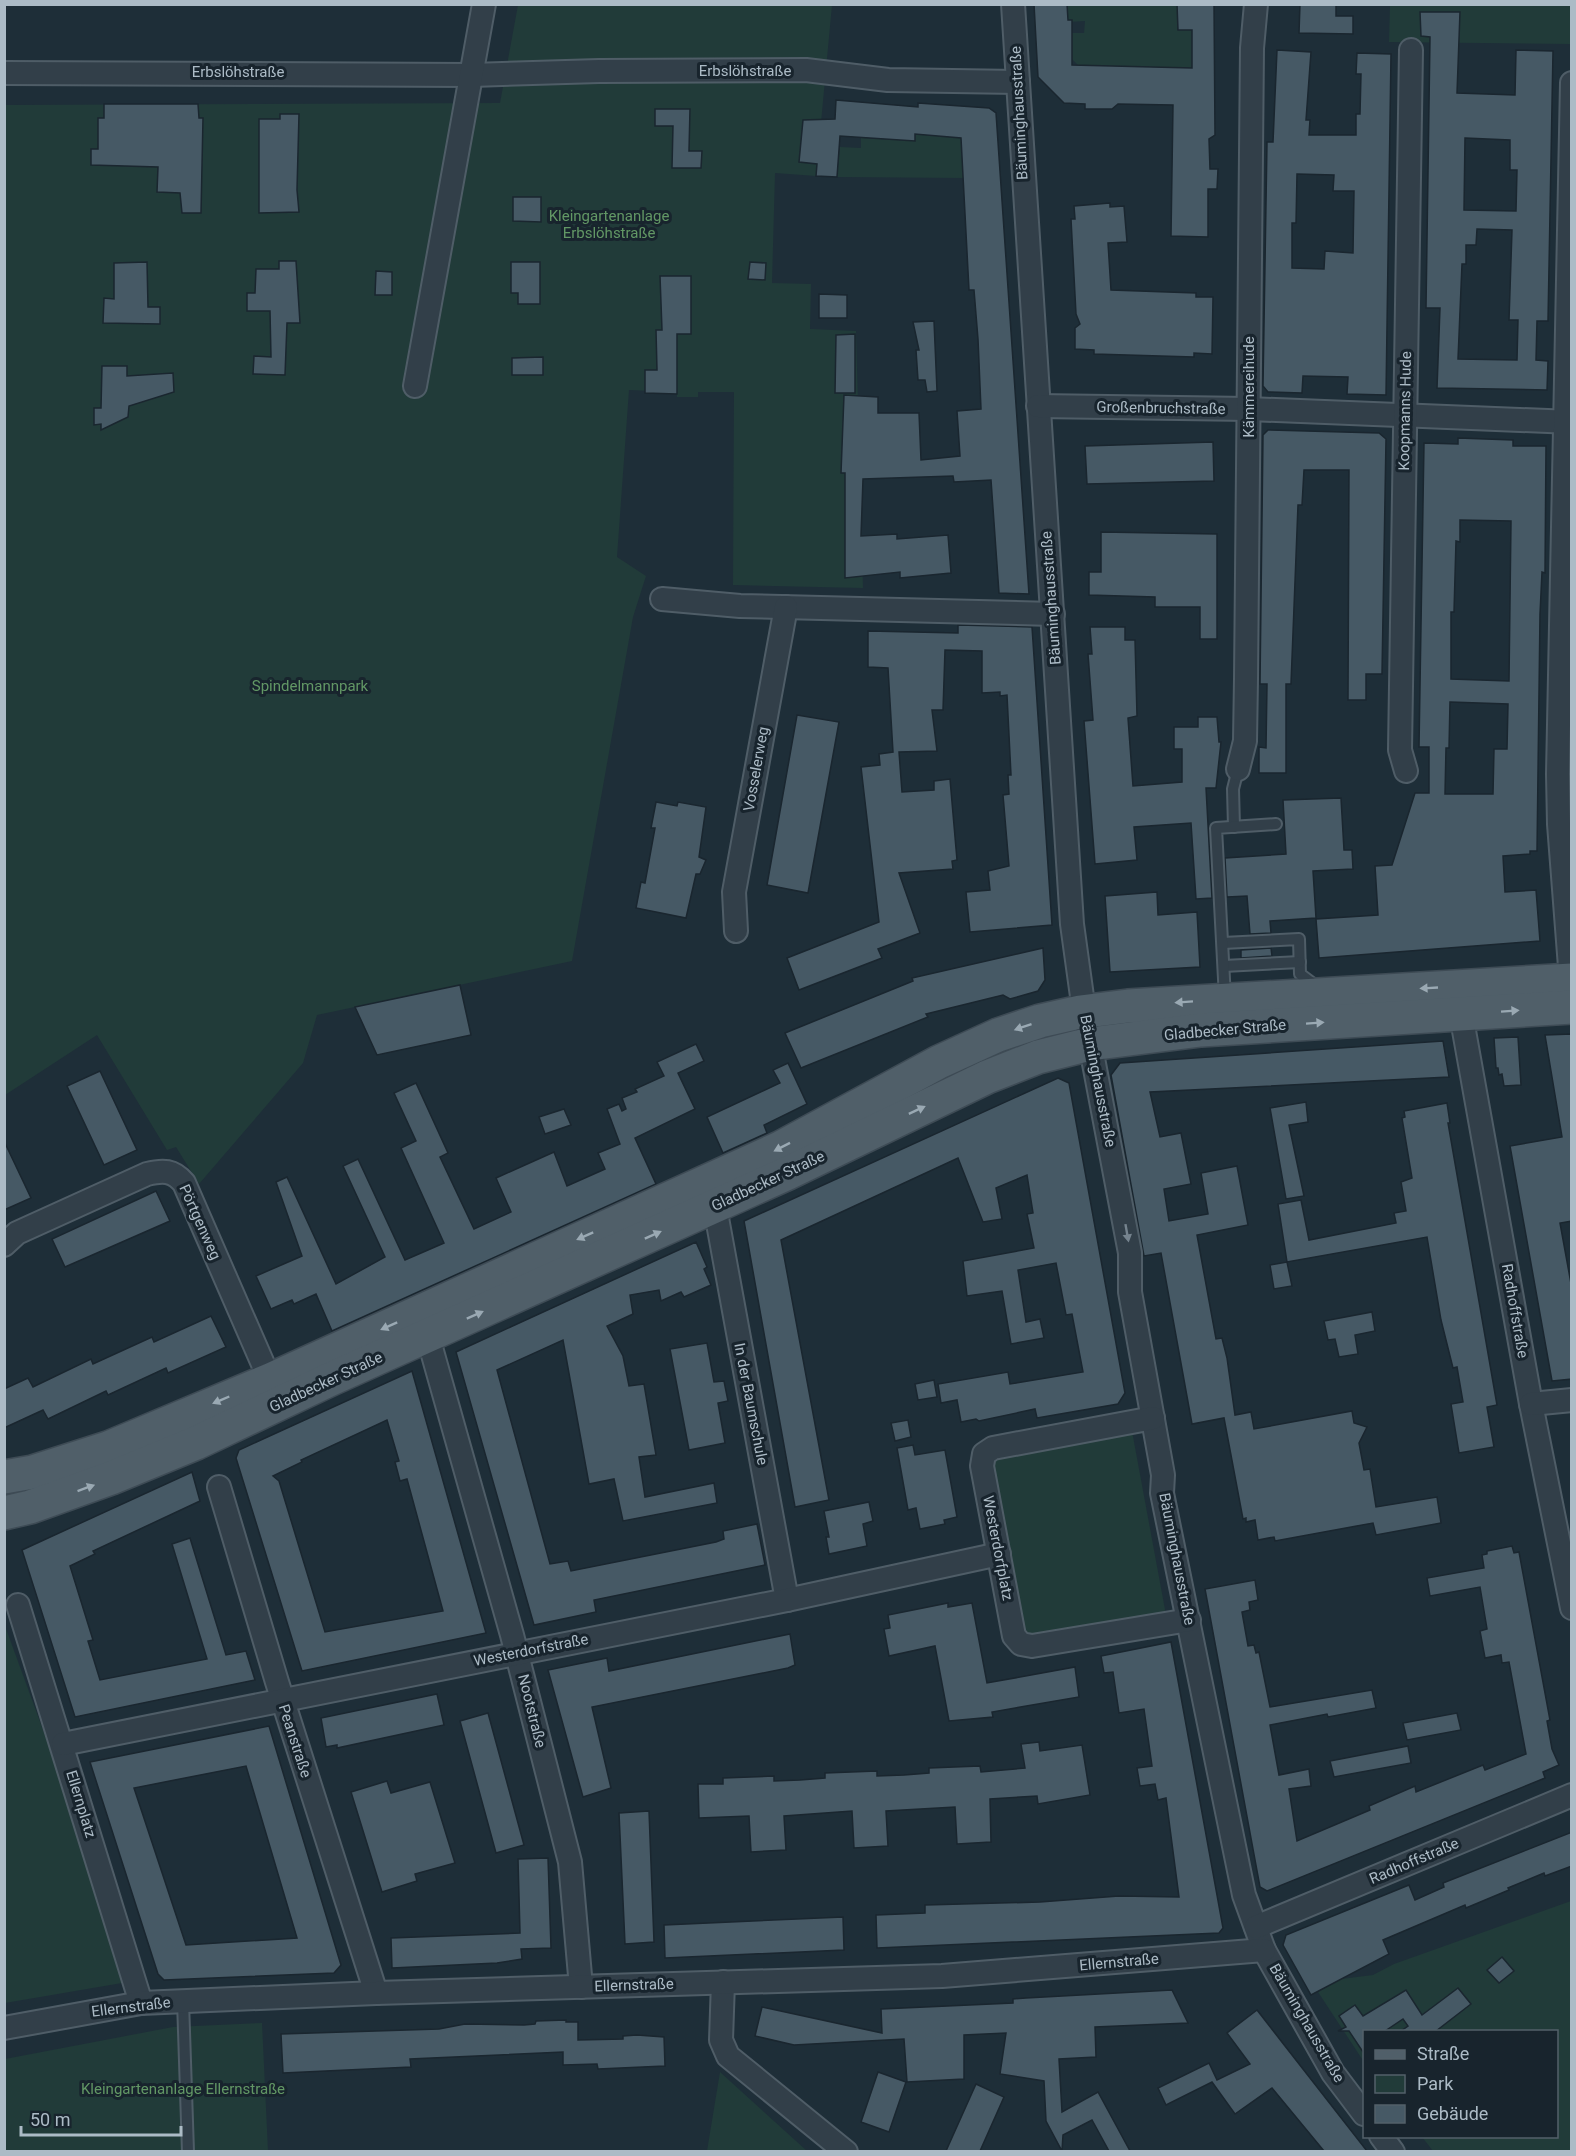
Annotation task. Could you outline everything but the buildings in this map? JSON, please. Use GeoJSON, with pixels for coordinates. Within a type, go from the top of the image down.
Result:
{"type":"FeatureCollection","features":[{"type":"Feature","properties":{"kind":"main road","name":"Gladbecker Straße"},"geometry":{"type":"LineString","coordinates":[[4,1477],[33,1472],[108,1448],[270,1380],[780,1148],[939,1062],[998,1035],[1040,1021],[1084,1011],[1225,999],[1571,980]]}},
{"type":"Feature","properties":{"kind":"main road","name":"Gladbecker Straße"},"geometry":{"type":"LineString","coordinates":[[4,1513],[30,1507],[111,1478],[185,1448],[715,1207],[987,1077],[1038,1057],[1090,1044],[1201,1030],[1572,1007]]}},
{"type":"Feature","properties":{"kind":"street"},"geometry":{"type":"LineString","coordinates":[[415,386],[484,4]]}},
{"type":"Feature","properties":{"kind":"street","name":"Bäuminghausstraße"},"geometry":{"type":"LineString","coordinates":[[1013,4],[1069,889],[1084,1011],[1130,1253],[1130,1292],[1154,1418],[1163,1475],[1162,1493],[1244,1895],[1264,1950],[1333,2073],[1363,2111]]}},
{"type":"Feature","properties":{"kind":"street","name":"Kämmereihude"},"geometry":{"type":"LineString","coordinates":[[1238,769],[1245,741],[1252,48],[1256,4]]}},
{"type":"Feature","properties":{"kind":"street","name":"Koopmanns Hude"},"geometry":{"type":"LineString","coordinates":[[1406,771],[1400,750],[1411,50]]}},
{"type":"Feature","properties":{"kind":"street","name":"Erbslöhstraße"},"geometry":{"type":"LineString","coordinates":[[4,73],[472,75],[599,70],[806,70],[888,80],[1018,81]]}},
{"type":"Feature","properties":{"kind":"street"},"geometry":{"type":"LineString","coordinates":[[1571,980],[1559,824],[1558,774],[1568,422],[1572,83]]}},
{"type":"Feature","properties":{"kind":"street","name":"Großenbruchstraße"},"geometry":{"type":"LineString","coordinates":[[1038,406],[1249,409],[1568,422]]}},
{"type":"Feature","properties":{"kind":"street"},"geometry":{"type":"LineString","coordinates":[[662,599],[786,607],[1053,614]]}},
{"type":"Feature","properties":{"kind":"street","name":"Vosselerweg"},"geometry":{"type":"LineString","coordinates":[[736,931],[734,892],[786,607]]}},
{"type":"Feature","properties":{"kind":"street","name":"Radhoffstraße"},"geometry":{"type":"LineString","coordinates":[[1461,1014],[1531,1404],[1572,1608]]}},
{"type":"Feature","properties":{"kind":"street","name":"Pörtgenweg"},"geometry":{"type":"LineString","coordinates":[[4,1245],[17,1233],[147,1174],[161,1171],[176,1174],[184,1183],[270,1380]]}},
{"type":"Feature","properties":{"kind":"street","name":"In der Baumschule"},"geometry":{"type":"LineString","coordinates":[[715,1207],[787,1600]]}},
{"type":"Feature","properties":{"kind":"street","name":"Nootstraße"},"geometry":{"type":"LineString","coordinates":[[428,1337],[517,1653],[570,1862],[581,1987]]}},
{"type":"Feature","properties":{"kind":"street"},"geometry":{"type":"LineString","coordinates":[[1531,1404],[1572,1400]]}},
{"type":"Feature","properties":{"kind":"street","name":"Westerdorfplatz"},"geometry":{"type":"LineString","coordinates":[[1154,1418],[993,1448],[984,1454],[982,1466],[1014,1636],[1021,1644],[1032,1646],[1189,1620]]}},
{"type":"Feature","properties":{"kind":"street","name":"Peanstraße"},"geometry":{"type":"LineString","coordinates":[[219,1487],[282,1699],[376,1993]]}},
{"type":"Feature","properties":{"kind":"street","name":"Westerdorfstraße"},"geometry":{"type":"LineString","coordinates":[[63,1744],[787,1600],[999,1554]]}},
{"type":"Feature","properties":{"kind":"street","name":"Ellernplatz"},"geometry":{"type":"LineString","coordinates":[[18,1605],[63,1744],[141,2003]]}},
{"type":"Feature","properties":{"kind":"street","name":"Radhoffstraße"},"geometry":{"type":"LineString","coordinates":[[1256,1927],[1572,1795]]}},
{"type":"Feature","properties":{"kind":"street","name":"Ellernstraße"},"geometry":{"type":"LineString","coordinates":[[4,2028],[141,2003],[376,1993],[942,1976],[1264,1950]]}},
{"type":"Feature","properties":{"kind":"street"},"geometry":{"type":"LineString","coordinates":[[723,1982],[721,2040],[728,2056],[846,2151]]}},
{"type":"Feature","properties":{"kind":"street"},"geometry":{"type":"LineString","coordinates":[[1382,2138],[1392,2151]]}},
{"type":"Feature","properties":{"kind":"lane"},"geometry":{"type":"LineString","coordinates":[[1234,827],[1233,789],[1238,769]]}},
{"type":"Feature","properties":{"kind":"lane"},"geometry":{"type":"LineString","coordinates":[[1225,999],[1216,828],[1276,824]]}},
{"type":"Feature","properties":{"kind":"lane"},"geometry":{"type":"LineString","coordinates":[[1222,943],[1299,939],[1300,974],[1326,994]]}},
{"type":"Feature","properties":{"kind":"lane"},"geometry":{"type":"LineString","coordinates":[[1224,966],[1300,962]]}},
{"type":"Feature","properties":{"kind":"lane"},"geometry":{"type":"LineString","coordinates":[[183,2001],[188,2151]]}},
{"type":"Feature","properties":{"kind":"green space"},"geometry":{"type":"Polygon","coordinates":[[[518,5],[832,5],[816,176],[775,173],[772,283],[811,284],[810,329],[856,331],[863,588],[733,585],[734,392],[698,392],[698,397],[677,397],[677,392],[629,390],[617,557],[646,576],[633,617],[572,961],[317,1015],[303,1063],[199,1184],[176,1147],[167,1150],[97,1035],[5,1095],[5,105],[500,103],[518,5]]]}},
{"type":"Feature","properties":{"kind":"green space"},"geometry":{"type":"Polygon","coordinates":[[[1067,5],[1177,5],[1177,30],[1192,30],[1207,68],[1184,68],[1183,74],[1175,67],[1080,67],[1072,59],[1072,33],[1084,33],[1085,21],[1068,22],[1067,5]]]}},
{"type":"Feature","properties":{"kind":"green space"},"geometry":{"type":"Polygon","coordinates":[[[1390,5],[1571,5],[1571,44],[1389,42],[1390,5]]]}},
{"type":"Feature","properties":{"kind":"green space"},"geometry":{"type":"Polygon","coordinates":[[[915,134],[965,138],[963,178],[837,177],[840,147],[861,148],[861,138],[915,141],[915,134]]]}},
{"type":"Feature","properties":{"kind":"green space"},"geometry":{"type":"Polygon","coordinates":[[[1132,1431],[1166,1615],[1032,1639],[1020,1630],[991,1465],[998,1455],[1132,1431]]]}},
{"type":"Feature","properties":{"kind":"green space"},"geometry":{"type":"Polygon","coordinates":[[[5,1626],[50,1749],[122,1983],[5,2003],[5,1626]]]}},
{"type":"Feature","properties":{"kind":"green space"},"geometry":{"type":"Polygon","coordinates":[[[1571,1901],[1571,2151],[1433,2151],[1423,2138],[1558,2138],[1558,2030],[1363,2030],[1363,2060],[1318,1992],[1341,1979],[1373,1975],[1394,1964],[1571,1901]]]}},
{"type":"Feature","properties":{"kind":"green space","name":"Kleingartenanlage Ellernstraße"},"geometry":{"type":"Polygon","coordinates":[[[262,2023],[268,2151],[5,2152],[5,2059],[173,2027],[262,2023]]]}},
{"type":"Feature","properties":{"kind":"green space"},"geometry":{"type":"Polygon","coordinates":[[[720,2072],[796,2141],[807,2151],[707,2151],[720,2072]]]}},
{"type":"Feature","properties":{"kind":"park label","name":"Kleingartenanlage Erbslöhstraße"},"geometry":{"type":"Point","coordinates":[609,224]}},
{"type":"Feature","properties":{"kind":"park label","name":"Spindelmannpark"},"geometry":{"type":"Point","coordinates":[310,686]}}]}
